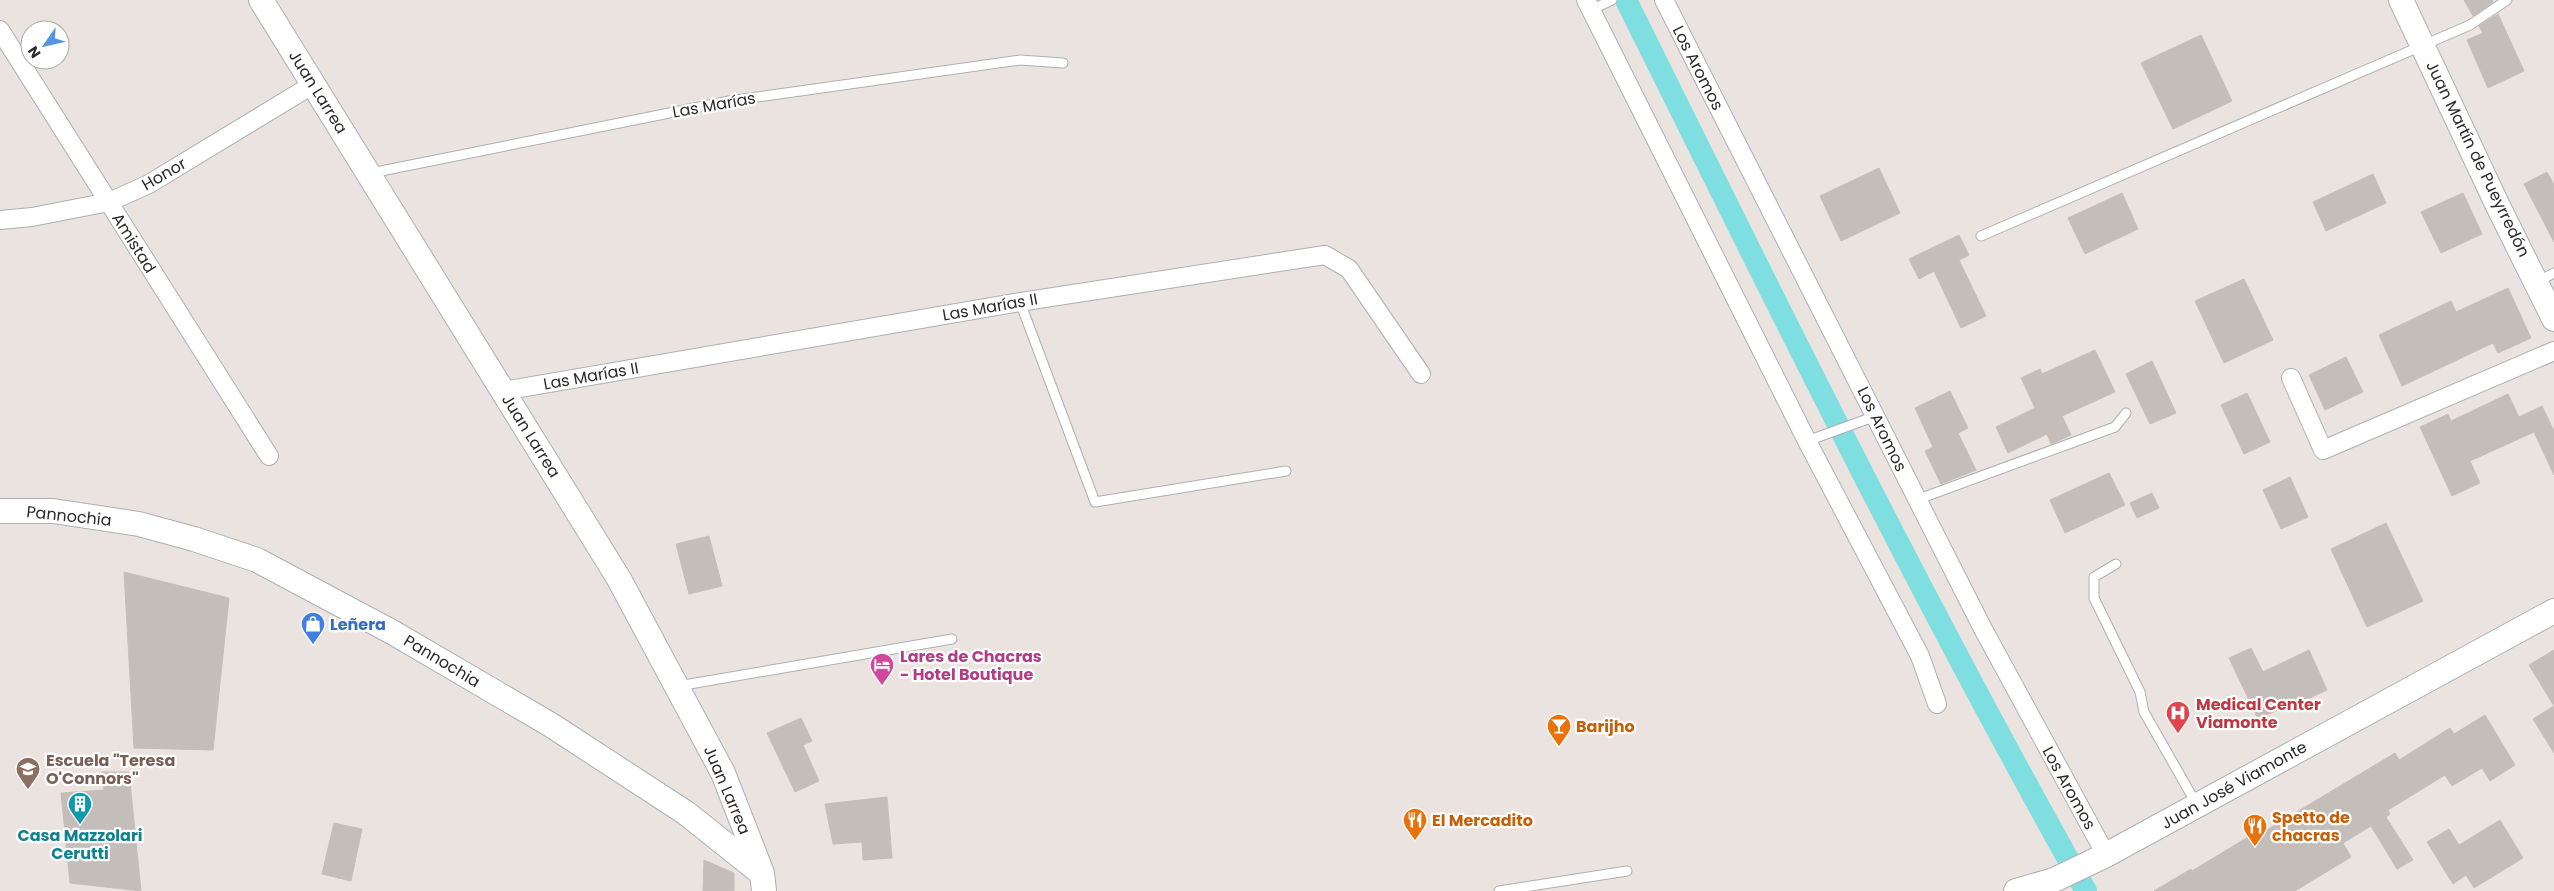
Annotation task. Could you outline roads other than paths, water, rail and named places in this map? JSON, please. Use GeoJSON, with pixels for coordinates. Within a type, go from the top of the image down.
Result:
{"type":"FeatureCollection","features":[{"type":"Feature","properties":{"kind":"main road","name":"Juan Larrea"},"geometry":{"type":"LineString","coordinates":[[261,0],[620,579],[723,773],[763,882]]}},
{"type":"Feature","properties":{"kind":"main road","name":"Juan Martín de Pueyrredón"},"geometry":{"type":"LineString","coordinates":[[2401,0],[2497,204],[2546,277],[2554,319]]}},
{"type":"Feature","properties":{"kind":"main road","name":"Pannochia"},"geometry":{"type":"LineString","coordinates":[[0,511],[52,511],[139,524],[194,539],[257,560],[392,632],[550,725],[686,813],[763,882]]}},
{"type":"Feature","properties":{"kind":"main road","name":"Juan José Viamonte"},"geometry":{"type":"LineString","coordinates":[[2016,891],[2057,886],[2106,855],[2554,611]]}},
{"type":"Feature","properties":{"kind":"street","name":"Los Aromos"},"geometry":{"type":"LineString","coordinates":[[1664,0],[1982,628],[2106,855]]}},
{"type":"Feature","properties":{"kind":"street"},"geometry":{"type":"LineString","coordinates":[[1589,5],[1807,441],[1920,656],[1937,704]]}},
{"type":"Feature","properties":{"kind":"street","name":"Amistad"},"geometry":{"type":"LineString","coordinates":[[0,30],[269,456]]}},
{"type":"Feature","properties":{"kind":"street","name":"Honor"},"geometry":{"type":"LineString","coordinates":[[0,220],[32,217],[109,202],[149,184],[312,85]]}},
{"type":"Feature","properties":{"kind":"street","name":"Las Marías II"},"geometry":{"type":"LineString","coordinates":[[503,391],[1020,302],[1325,255],[1349,269],[1421,374]]}},
{"type":"Feature","properties":{"kind":"street"},"geometry":{"type":"LineString","coordinates":[[2291,378],[2323,450],[2554,351]]}},
{"type":"Feature","properties":{"kind":"lane"},"geometry":{"type":"LineString","coordinates":[[1589,5],[1612,0]]}},
{"type":"Feature","properties":{"kind":"lane"},"geometry":{"type":"LineString","coordinates":[[1981,236],[2470,25],[2507,0]]}},
{"type":"Feature","properties":{"kind":"lane","name":"Las Marías"},"geometry":{"type":"LineString","coordinates":[[369,173],[729,101],[1020,60],[1062,64]]}},
{"type":"Feature","properties":{"kind":"lane"},"geometry":{"type":"LineString","coordinates":[[1020,302],[1095,502],[1286,471]]}},
{"type":"Feature","properties":{"kind":"lane"},"geometry":{"type":"LineString","coordinates":[[1916,500],[2115,426],[2126,413]]}},
{"type":"Feature","properties":{"kind":"lane"},"geometry":{"type":"LineString","coordinates":[[1807,441],[1876,416]]}},
{"type":"Feature","properties":{"kind":"lane"},"geometry":{"type":"LineString","coordinates":[[2116,564],[2094,577],[2094,598],[2140,692],[2144,712],[2197,805]]}},
{"type":"Feature","properties":{"kind":"lane"},"geometry":{"type":"LineString","coordinates":[[678,686],[952,639]]}},
{"type":"Feature","properties":{"kind":"lane"},"geometry":{"type":"LineString","coordinates":[[1499,891],[1627,871]]}},
{"type":"Feature","properties":{"kind":"waterway"},"geometry":{"type":"LineString","coordinates":[[1626,0],[1793,337],[1907,560],[2086,891]]}},
{"type":"Feature","properties":{"kind":"place","name":"Leñera"},"geometry":{"type":"Point","coordinates":[313,645]}},
{"type":"Feature","properties":{"kind":"place","name":"Lares de Chacras - Hotel Boutique"},"geometry":{"type":"Point","coordinates":[882,686]}},
{"type":"Feature","properties":{"kind":"place","name":"Medical Center Viamonte"},"geometry":{"type":"Point","coordinates":[2178,734]}},
{"type":"Feature","properties":{"kind":"place","name":"Barijho"},"geometry":{"type":"Point","coordinates":[1559,747]}},
{"type":"Feature","properties":{"kind":"place","name":"Escuela \"Teresa O'Connors\""},"geometry":{"type":"Point","coordinates":[28,790]}},
{"type":"Feature","properties":{"kind":"place","name":"Casa Mazzolari Cerutti"},"geometry":{"type":"Point","coordinates":[80,825]}},
{"type":"Feature","properties":{"kind":"place","name":"El Mercadito"},"geometry":{"type":"Point","coordinates":[1415,841]}},
{"type":"Feature","properties":{"kind":"place","name":"Spetto de chacras"},"geometry":{"type":"Point","coordinates":[2255,847]}}]}
